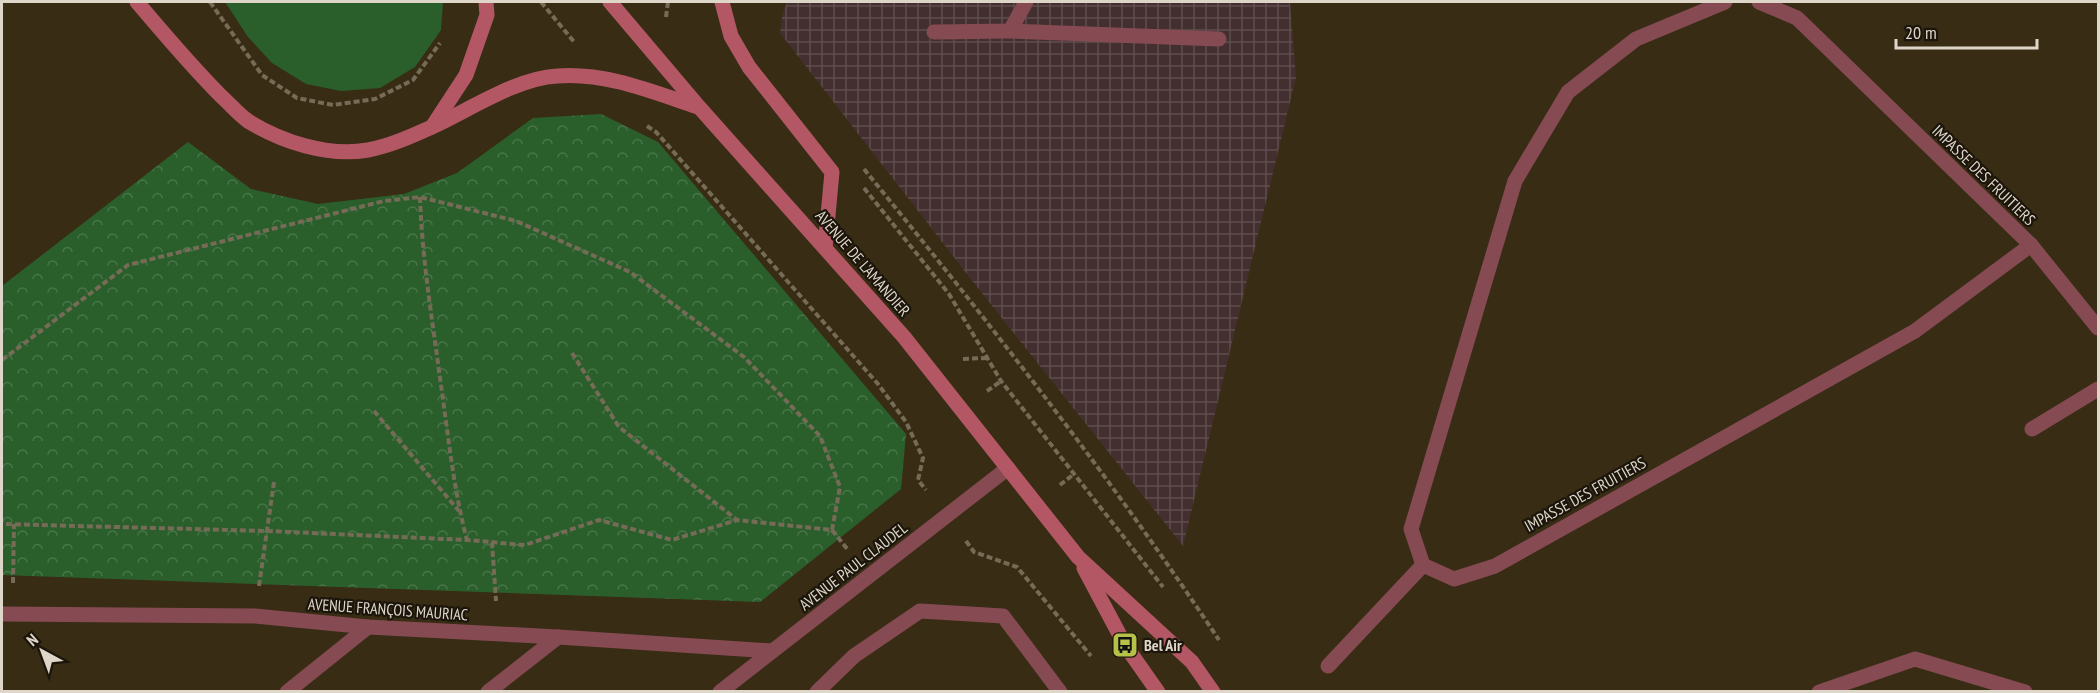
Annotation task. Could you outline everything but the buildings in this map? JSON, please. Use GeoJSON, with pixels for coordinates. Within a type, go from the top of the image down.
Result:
{"type":"FeatureCollection","features":[{"type":"Feature","properties":{"kind":"main road"},"geometry":{"type":"LineString","coordinates":[[136,2],[200,76],[246,120],[287,140],[334,152],[368,150],[399,141],[512,87],[555,76],[583,75],[627,83],[699,107]]}},
{"type":"Feature","properties":{"kind":"main road"},"geometry":{"type":"LineString","coordinates":[[432,127],[466,75],[487,15],[486,2]]}},
{"type":"Feature","properties":{"kind":"main road","name":"AVENUE DE L'AMANDIER"},"geometry":{"type":"LineString","coordinates":[[610,2],[699,107],[904,337],[1078,557],[1192,662],[1213,692]]}},
{"type":"Feature","properties":{"kind":"main road"},"geometry":{"type":"LineString","coordinates":[[722,2],[731,36],[749,67],[831,172],[825,248]]}},
{"type":"Feature","properties":{"kind":"main road","name":"AVENUE DE L'AMANDIER"},"geometry":{"type":"LineString","coordinates":[[1078,557],[1125,645],[1158,692]]}},
{"type":"Feature","properties":{"kind":"street"},"geometry":{"type":"LineString","coordinates":[[1010,31],[1026,2]]}},
{"type":"Feature","properties":{"kind":"street"},"geometry":{"type":"LineString","coordinates":[[1328,666],[1423,565],[1410,529],[1515,181],[1568,92],[1636,39],[1725,2]]}},
{"type":"Feature","properties":{"kind":"street","name":"IMPASSE DES FRUITIERS"},"geometry":{"type":"LineString","coordinates":[[1423,565],[1454,579],[1495,566],[1915,331],[2031,245],[1797,18],[1759,2]]}},
{"type":"Feature","properties":{"kind":"street"},"geometry":{"type":"LineString","coordinates":[[934,32],[1010,31],[1220,39]]}},
{"type":"Feature","properties":{"kind":"street"},"geometry":{"type":"LineString","coordinates":[[2031,245],[2098,328]]}},
{"type":"Feature","properties":{"kind":"street"},"geometry":{"type":"LineString","coordinates":[[2032,429],[2098,389]]}},
{"type":"Feature","properties":{"kind":"street","name":"AVENUE PAUL CLAUDEL"},"geometry":{"type":"LineString","coordinates":[[720,692],[1008,468]]}},
{"type":"Feature","properties":{"kind":"street"},"geometry":{"type":"LineString","coordinates":[[817,692],[854,656],[920,611],[1003,615],[1060,692]]}},
{"type":"Feature","properties":{"kind":"street","name":"AVENUE FRANÇOIS MAURIAC"},"geometry":{"type":"LineString","coordinates":[[7,614],[255,616],[368,627],[772,651]]}},
{"type":"Feature","properties":{"kind":"street"},"geometry":{"type":"LineString","coordinates":[[287,692],[368,627]]}},
{"type":"Feature","properties":{"kind":"street"},"geometry":{"type":"LineString","coordinates":[[488,692],[558,637]]}},
{"type":"Feature","properties":{"kind":"street"},"geometry":{"type":"LineString","coordinates":[[1819,692],[1915,659],[2025,692]]}},
{"type":"Feature","properties":{"kind":"path"},"geometry":{"type":"LineString","coordinates":[[210,2],[262,75],[297,98],[333,105],[375,99],[413,80],[436,51],[441,40]]}},
{"type":"Feature","properties":{"kind":"path"},"geometry":{"type":"LineString","coordinates":[[541,2],[577,46]]}},
{"type":"Feature","properties":{"kind":"path"},"geometry":{"type":"LineString","coordinates":[[639,121],[656,132],[878,384],[906,422],[923,458],[918,480],[974,552],[1017,567],[1098,665]]}},
{"type":"Feature","properties":{"kind":"path"},"geometry":{"type":"LineString","coordinates":[[861,166],[1004,344],[1168,564],[1220,641]]}},
{"type":"Feature","properties":{"kind":"path"},"geometry":{"type":"LineString","coordinates":[[862,185],[948,294],[1000,381],[1164,589]]}},
{"type":"Feature","properties":{"kind":"path"},"geometry":{"type":"LineString","coordinates":[[2,360],[128,265],[384,201],[420,197],[516,221],[630,272],[744,357],[820,436],[840,487],[831,530],[737,520],[672,540],[599,520],[525,545],[467,540],[268,531],[2,524]]}},
{"type":"Feature","properties":{"kind":"path"},"geometry":{"type":"LineString","coordinates":[[420,197],[422,242],[459,512],[467,540]]}},
{"type":"Feature","properties":{"kind":"path"},"geometry":{"type":"LineString","coordinates":[[572,353],[619,427],[737,520]]}},
{"type":"Feature","properties":{"kind":"path"},"geometry":{"type":"LineString","coordinates":[[374,411],[459,512]]}},
{"type":"Feature","properties":{"kind":"path"},"geometry":{"type":"LineString","coordinates":[[255,616],[274,482]]}},
{"type":"Feature","properties":{"kind":"path"},"geometry":{"type":"LineString","coordinates":[[7,614],[14,524]]}},
{"type":"Feature","properties":{"kind":"path"},"geometry":{"type":"LineString","coordinates":[[492,542],[498,634]]}},
{"type":"Feature","properties":{"kind":"shaded area"},"geometry":{"type":"Polygon","coordinates":[[[787,2],[1290,2],[1296,77],[1183,546],[970,278],[780,33],[787,2]]]}},
{"type":"Feature","properties":{"kind":"green space"},"geometry":{"type":"Polygon","coordinates":[[[225,2],[443,2],[441,30],[415,67],[380,88],[341,91],[306,84],[272,63],[248,37],[225,2]]]}},
{"type":"Feature","properties":{"kind":"green space"},"geometry":{"type":"Polygon","coordinates":[[[601,114],[658,142],[906,434],[901,489],[760,602],[2,575],[2,286],[188,142],[251,189],[318,204],[404,194],[457,173],[533,118],[601,114]]]}},
{"type":"Feature","properties":{"kind":"place","name":"Bel Air"},"geometry":{"type":"Point","coordinates":[1125,645]}}]}
